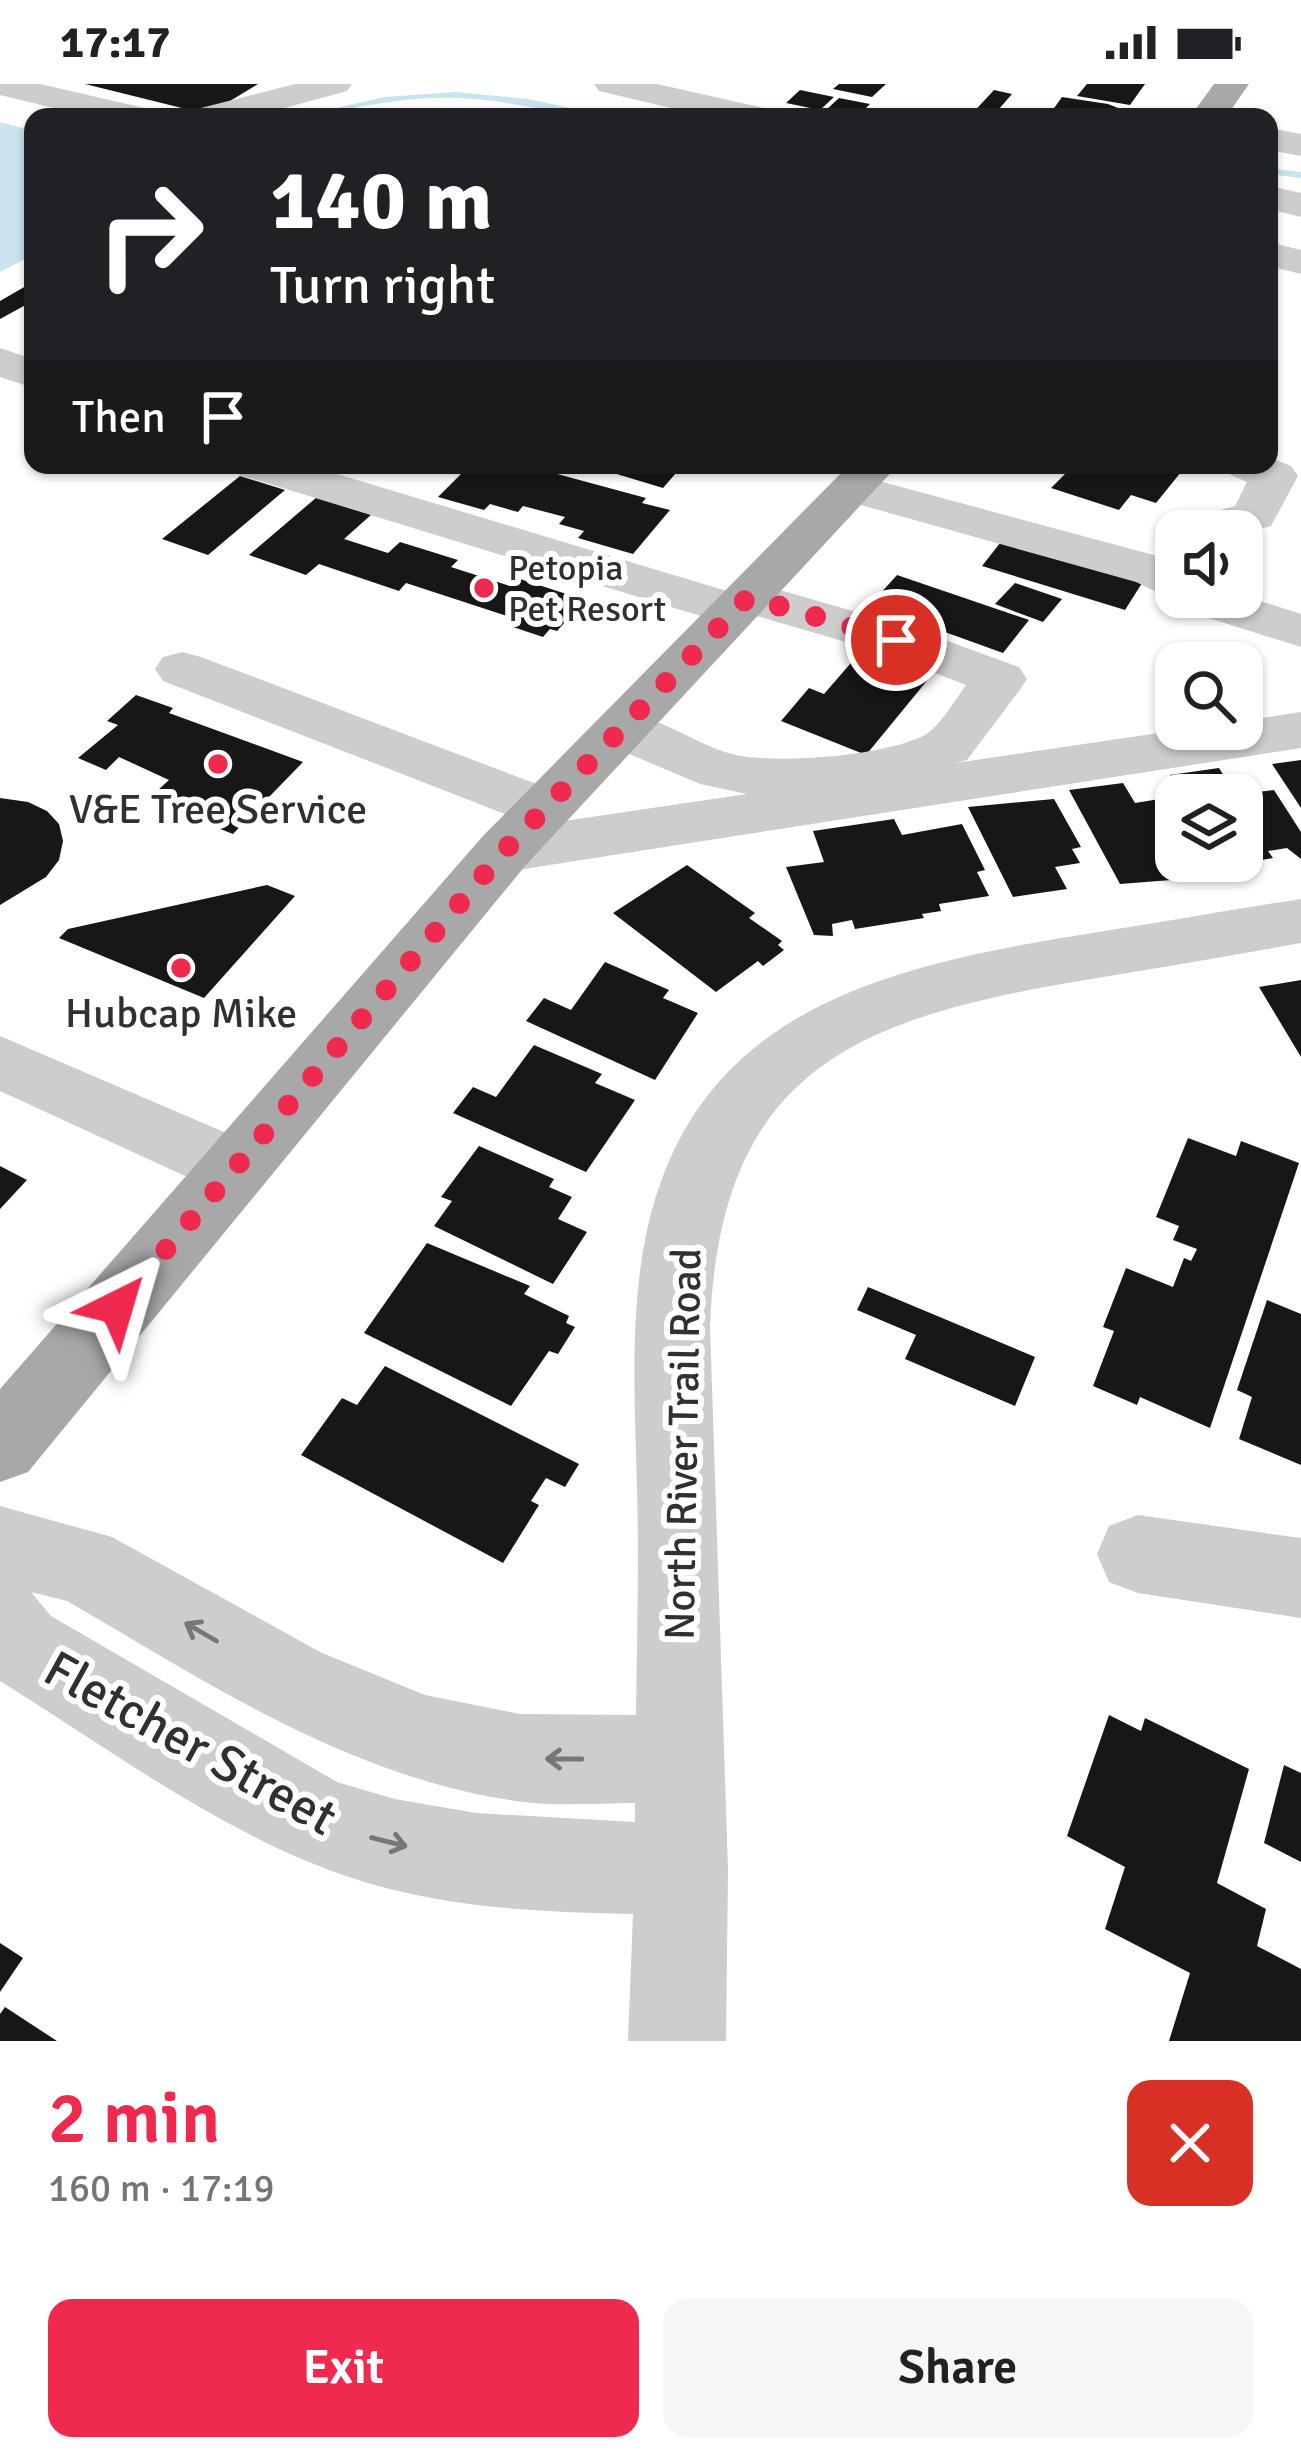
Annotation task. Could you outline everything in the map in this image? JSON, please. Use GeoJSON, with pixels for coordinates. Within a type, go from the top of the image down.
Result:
{"type":"FeatureCollection","features":[{"type":"Feature","properties":{"kind":"main road"},"geometry":{"type":"LineString","coordinates":[[0,1446],[523,830],[741,603],[873,474]]}},
{"type":"Feature","properties":{"kind":"street"},"geometry":{"type":"LineString","coordinates":[[244,108],[335,84]]}},
{"type":"Feature","properties":{"kind":"street"},"geometry":{"type":"LineString","coordinates":[[611,84],[716,108]]}},
{"type":"Feature","properties":{"kind":"street"},"geometry":{"type":"LineString","coordinates":[[0,86],[97,108]]}},
{"type":"Feature","properties":{"kind":"street"},"geometry":{"type":"LineString","coordinates":[[288,474],[741,603],[896,640],[1000,679],[947,747],[879,766],[772,778],[738,774],[720,771],[620,729]]}},
{"type":"Feature","properties":{"kind":"street"},"geometry":{"type":"LineString","coordinates":[[877,474],[1155,572]]}},
{"type":"Feature","properties":{"kind":"street"},"geometry":{"type":"LineString","coordinates":[[878,474],[1133,538],[1155,537]]}},
{"type":"Feature","properties":{"kind":"street"},"geometry":{"type":"LineString","coordinates":[[1257,510],[1274,476],[1269,474]]}},
{"type":"Feature","properties":{"kind":"street"},"geometry":{"type":"LineString","coordinates":[[1260,618],[1301,631]]}},
{"type":"Feature","properties":{"kind":"street"},"geometry":{"type":"LineString","coordinates":[[182,669],[523,830],[1301,730]]}},
{"type":"Feature","properties":{"kind":"street","name":"North River Trail Road"},"geometry":{"type":"LineString","coordinates":[[677,2041],[682,1869],[675,1348],[686,1218],[705,1162],[734,1111],[775,1066],[817,1035],[871,1006],[946,980],[1301,921]]}},
{"type":"Feature","properties":{"kind":"street"},"geometry":{"type":"LineString","coordinates":[[0,1062],[234,1167]]}},
{"type":"Feature","properties":{"kind":"street"},"geometry":{"type":"LineString","coordinates":[[0,1545],[83,1565],[292,1683],[364,1718],[424,1739],[520,1758],[681,1759]]}},
{"type":"Feature","properties":{"kind":"street"},"geometry":{"type":"LineString","coordinates":[[1138,1554],[1301,1578]]}},
{"type":"Feature","properties":{"kind":"street","name":"Fletcher Street"},"geometry":{"type":"LineString","coordinates":[[0,1619],[21,1646],[243,1781],[298,1811],[354,1833],[427,1851],[600,1868],[682,1869]]}},
{"type":"Feature","properties":{"kind":"water"},"geometry":{"type":"Polygon","coordinates":[[[0,122],[24,129],[24,260],[0,272],[0,122]]]}},
{"type":"Feature","properties":{"kind":"building"},"geometry":{"type":"Polygon","coordinates":[[[85,84],[258,84],[230,101],[182,108],[85,84]]]}},
{"type":"Feature","properties":{"kind":"building"},"geometry":{"type":"Polygon","coordinates":[[[839,84],[886,84],[872,97],[833,89],[839,84]]]}},
{"type":"Feature","properties":{"kind":"building"},"geometry":{"type":"Polygon","coordinates":[[[1087,84],[1145,84],[1130,105],[1077,96],[1087,84]]]}},
{"type":"Feature","properties":{"kind":"building"},"geometry":{"type":"Polygon","coordinates":[[[800,90],[834,97],[822,108],[786,103],[800,90]]]}},
{"type":"Feature","properties":{"kind":"building"},"geometry":{"type":"Polygon","coordinates":[[[994,90],[1012,94],[1000,108],[977,108],[994,90]]]}},
{"type":"Feature","properties":{"kind":"building"},"geometry":{"type":"Polygon","coordinates":[[[1062,97],[1118,108],[1054,108],[1062,97]]]}},
{"type":"Feature","properties":{"kind":"building"},"geometry":{"type":"Polygon","coordinates":[[[839,98],[870,104],[866,108],[828,108],[839,98]]]}},
{"type":"Feature","properties":{"kind":"building"},"geometry":{"type":"Polygon","coordinates":[[[24,287],[24,306],[0,319],[0,301],[24,287]]]}},
{"type":"Feature","properties":{"kind":"building"},"geometry":{"type":"Polygon","coordinates":[[[461,474],[557,474],[646,498],[642,503],[670,510],[633,554],[578,538],[584,531],[559,524],[565,517],[523,506],[518,512],[490,504],[484,510],[438,497],[461,474]]]}},
{"type":"Feature","properties":{"kind":"building"},"geometry":{"type":"Polygon","coordinates":[[[617,474],[675,474],[663,488],[617,474]]]}},
{"type":"Feature","properties":{"kind":"building"},"geometry":{"type":"Polygon","coordinates":[[[1065,474],[1179,474],[1156,503],[1131,495],[1119,510],[1051,488],[1065,474]]]}},
{"type":"Feature","properties":{"kind":"building"},"geometry":{"type":"Polygon","coordinates":[[[240,476],[285,490],[208,555],[162,539],[240,476]]]}},
{"type":"Feature","properties":{"kind":"building"},"geometry":{"type":"Polygon","coordinates":[[[317,497],[372,514],[344,539],[388,553],[400,542],[458,560],[451,567],[510,586],[517,578],[585,600],[557,631],[550,629],[543,637],[510,626],[516,619],[406,583],[399,591],[319,564],[306,575],[249,555],[317,497]]]}},
{"type":"Feature","properties":{"kind":"building"},"geometry":{"type":"Polygon","coordinates":[[[1004,538],[1144,580],[1125,610],[982,566],[1004,538]]]}},
{"type":"Feature","properties":{"kind":"building"},"geometry":{"type":"Polygon","coordinates":[[[897,575],[1029,620],[1003,653],[870,605],[897,575]]]}},
{"type":"Feature","properties":{"kind":"building"},"geometry":{"type":"Polygon","coordinates":[[[1015,583],[1062,599],[1043,622],[995,604],[1015,583]]]}},
{"type":"Feature","properties":{"kind":"building"},"geometry":{"type":"Polygon","coordinates":[[[870,641],[939,666],[866,755],[781,721],[809,688],[824,694],[870,641]]]}},
{"type":"Feature","properties":{"kind":"building","name":"V&E Tree Service"},"geometry":{"type":"Polygon","coordinates":[[[136,695],[173,708],[169,713],[303,762],[233,834],[147,800],[169,780],[119,757],[106,770],[78,758],[118,725],[107,721],[136,695]]]}},
{"type":"Feature","properties":{"kind":"building"},"geometry":{"type":"Polygon","coordinates":[[[1301,760],[1301,808],[1272,764],[1301,760]]]}},
{"type":"Feature","properties":{"kind":"building"},"geometry":{"type":"Polygon","coordinates":[[[1219,768],[1223,774],[1177,774],[1219,768]]]}},
{"type":"Feature","properties":{"kind":"building"},"geometry":{"type":"Polygon","coordinates":[[[1123,783],[1135,803],[1155,800],[1155,881],[1120,884],[1069,790],[1123,783]]]}},
{"type":"Feature","properties":{"kind":"building"},"geometry":{"type":"Polygon","coordinates":[[[1274,790],[1301,832],[1301,859],[1287,848],[1268,851],[1273,858],[1263,860],[1263,791],[1274,790]]]}},
{"type":"Feature","properties":{"kind":"building"},"geometry":{"type":"Polygon","coordinates":[[[0,798],[28,802],[47,811],[59,824],[63,841],[59,860],[46,877],[0,905],[0,798]]]}},
{"type":"Feature","properties":{"kind":"building"},"geometry":{"type":"Polygon","coordinates":[[[1054,799],[1081,847],[1072,849],[1080,863],[1055,867],[1067,889],[1013,897],[968,807],[1054,799]]]}},
{"type":"Feature","properties":{"kind":"building"},"geometry":{"type":"Polygon","coordinates":[[[894,819],[902,835],[962,824],[985,870],[977,872],[989,896],[939,904],[941,911],[922,914],[924,918],[855,929],[852,920],[832,924],[833,936],[814,935],[786,867],[824,862],[813,831],[894,819]]]}},
{"type":"Feature","properties":{"kind":"building"},"geometry":{"type":"Polygon","coordinates":[[[687,865],[755,913],[749,918],[782,941],[778,945],[784,950],[763,966],[758,961],[716,992],[613,913],[687,865]]]}},
{"type":"Feature","properties":{"kind":"building","name":"Hubcap Mike"},"geometry":{"type":"Polygon","coordinates":[[[267,885],[295,896],[204,998],[59,938],[68,929],[267,885]]]}},
{"type":"Feature","properties":{"kind":"building"},"geometry":{"type":"Polygon","coordinates":[[[605,962],[669,990],[663,998],[698,1013],[655,1080],[526,1021],[544,998],[571,1010],[605,962]]]}},
{"type":"Feature","properties":{"kind":"building"},"geometry":{"type":"Polygon","coordinates":[[[1301,980],[1301,1057],[1259,987],[1301,980]]]}},
{"type":"Feature","properties":{"kind":"building"},"geometry":{"type":"Polygon","coordinates":[[[534,1045],[602,1074],[595,1083],[635,1100],[586,1172],[453,1113],[473,1087],[496,1097],[534,1045]]]}},
{"type":"Feature","properties":{"kind":"building"},"geometry":{"type":"Polygon","coordinates":[[[1188,1138],[1236,1156],[1241,1141],[1299,1163],[1210,1428],[1140,1397],[1137,1405],[1093,1386],[1114,1331],[1103,1327],[1126,1268],[1173,1287],[1184,1258],[1191,1261],[1197,1249],[1173,1240],[1179,1226],[1156,1217],[1188,1138]]]}},
{"type":"Feature","properties":{"kind":"building"},"geometry":{"type":"Polygon","coordinates":[[[479,1146],[554,1179],[549,1187],[572,1197],[558,1219],[587,1232],[553,1284],[434,1226],[452,1201],[441,1197],[479,1146]]]}},
{"type":"Feature","properties":{"kind":"building"},"geometry":{"type":"Polygon","coordinates":[[[0,1166],[27,1180],[0,1209],[0,1166]]]}},
{"type":"Feature","properties":{"kind":"building"},"geometry":{"type":"Polygon","coordinates":[[[427,1243],[530,1286],[524,1294],[569,1316],[566,1323],[575,1327],[558,1354],[549,1351],[511,1406],[364,1333],[427,1243]]]}},
{"type":"Feature","properties":{"kind":"building"},"geometry":{"type":"Polygon","coordinates":[[[868,1287],[1035,1357],[1015,1406],[905,1359],[916,1335],[857,1310],[868,1287]]]}},
{"type":"Feature","properties":{"kind":"building"},"geometry":{"type":"Polygon","coordinates":[[[1267,1300],[1301,1314],[1301,1465],[1239,1439],[1252,1397],[1237,1390],[1267,1300]]]}},
{"type":"Feature","properties":{"kind":"building"},"geometry":{"type":"Polygon","coordinates":[[[385,1366],[579,1464],[565,1487],[546,1478],[531,1501],[539,1505],[503,1563],[301,1455],[342,1398],[357,1405],[385,1366]]]}},
{"type":"Feature","properties":{"kind":"building"},"geometry":{"type":"Polygon","coordinates":[[[1109,1715],[1141,1731],[1145,1718],[1249,1769],[1217,1883],[1266,1909],[1257,1946],[1301,1969],[1301,2041],[1169,2041],[1190,1973],[1105,1929],[1125,1867],[1067,1836],[1109,1715]]]}},
{"type":"Feature","properties":{"kind":"building"},"geometry":{"type":"Polygon","coordinates":[[[1284,1765],[1301,1773],[1301,1862],[1264,1843],[1284,1765]]]}},
{"type":"Feature","properties":{"kind":"building"},"geometry":{"type":"Polygon","coordinates":[[[0,1943],[23,1958],[0,1992],[0,1943]]]}},
{"type":"Feature","properties":{"kind":"building"},"geometry":{"type":"Polygon","coordinates":[[[5,2007],[57,2041],[0,2041],[0,2014],[5,2007]]]}},
{"type":"Feature","properties":{"kind":"waterway"},"geometry":{"type":"LineString","coordinates":[[337,108],[384,99],[456,95],[563,108]]}},
{"type":"Feature","properties":{"kind":"waterway"},"geometry":{"type":"LineString","coordinates":[[1278,172],[1301,175]]}},
{"type":"Feature","properties":{"kind":"place","name":"Petopia Pet Resort"},"geometry":{"type":"Point","coordinates":[484,588]}},
{"type":"Feature","properties":{"kind":"place","name":"V&E Tree Service"},"geometry":{"type":"Point","coordinates":[218,764]}},
{"type":"Feature","properties":{"kind":"place","name":"Hubcap Mike"},"geometry":{"type":"Point","coordinates":[181,968]}},
{"type":"Feature","properties":{"kind":"route"},"geometry":{"type":"LineString","coordinates":[[117,1307],[504,851],[748,597],[896,640]]}}]}
